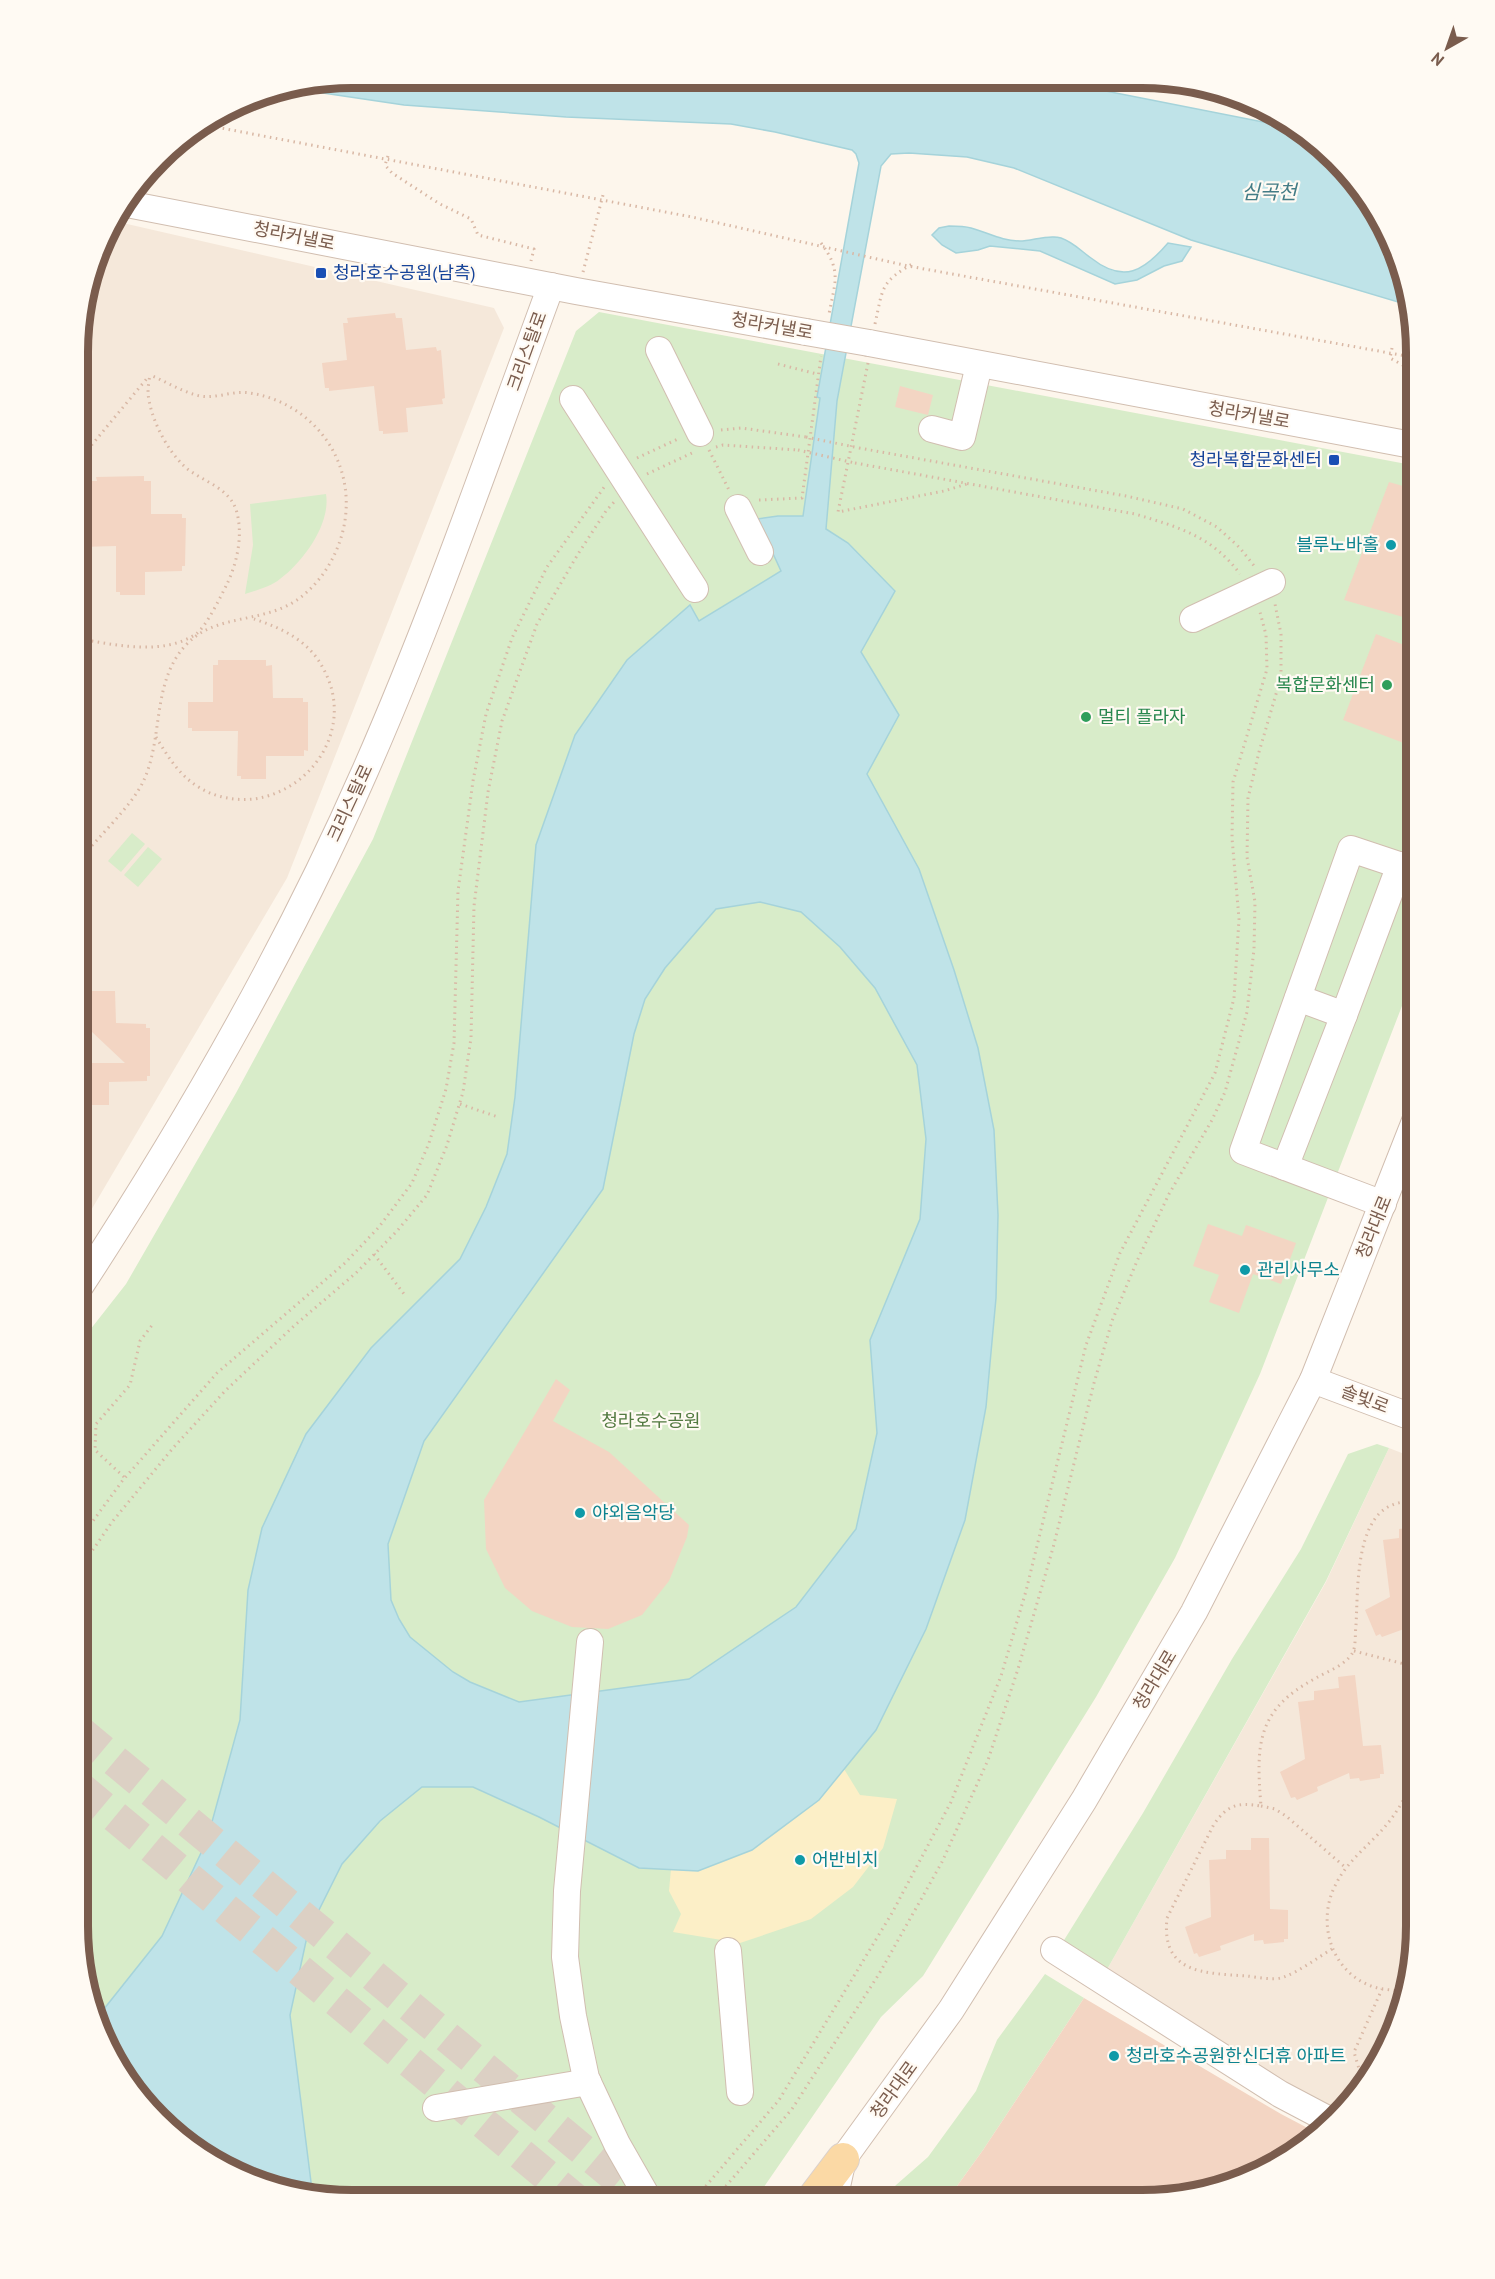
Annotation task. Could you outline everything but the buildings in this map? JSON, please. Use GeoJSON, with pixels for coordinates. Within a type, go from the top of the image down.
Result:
{"type":"FeatureCollection","features":[{"type":"Feature","properties":{"kind":"main road","name":"청라대로"},"geometry":{"type":"LineString","coordinates":[[820,2190],[843,2159]]}},
{"type":"Feature","properties":{"kind":"street","name":"청라커낼로"},"geometry":{"type":"LineString","coordinates":[[134,205],[550,286],[814,342],[870,343],[1406,444]]}},
{"type":"Feature","properties":{"kind":"street","name":"크리스탈로"},"geometry":{"type":"LineString","coordinates":[[88,1273],[215,1066],[309,891],[365,771],[409,664],[550,286]]}},
{"type":"Feature","properties":{"kind":"street"},"geometry":{"type":"LineString","coordinates":[[659,350],[704,441]]}},
{"type":"Feature","properties":{"kind":"street"},"geometry":{"type":"LineString","coordinates":[[932,429],[962,437],[979,365]]}},
{"type":"Feature","properties":{"kind":"street"},"geometry":{"type":"LineString","coordinates":[[573,399],[695,589]]}},
{"type":"Feature","properties":{"kind":"street"},"geometry":{"type":"LineString","coordinates":[[738,508],[760,552]]}},
{"type":"Feature","properties":{"kind":"street"},"geometry":{"type":"LineString","coordinates":[[1193,619],[1264,586]]}},
{"type":"Feature","properties":{"kind":"street"},"geometry":{"type":"LineString","coordinates":[[1383,1204],[1243,1151],[1351,849],[1406,867]]}},
{"type":"Feature","properties":{"kind":"street"},"geometry":{"type":"LineString","coordinates":[[1285,1167],[1344,1015],[1406,873]]}},
{"type":"Feature","properties":{"kind":"street"},"geometry":{"type":"LineString","coordinates":[[1298,998],[1344,1015]]}},
{"type":"Feature","properties":{"kind":"street","name":"청라대로"},"geometry":{"type":"LineString","coordinates":[[843,2159],[951,2010],[1090,1790],[1194,1612],[1313,1380],[1406,1144]]}},
{"type":"Feature","properties":{"kind":"street","name":"솔빛로"},"geometry":{"type":"LineString","coordinates":[[1313,1380],[1406,1415]]}},
{"type":"Feature","properties":{"kind":"street"},"geometry":{"type":"LineString","coordinates":[[590,1642],[567,1891],[565,1957],[573,2016],[588,2082],[617,2144],[643,2190]]}},
{"type":"Feature","properties":{"kind":"street"},"geometry":{"type":"LineString","coordinates":[[1054,1950],[1280,2094],[1324,2118]]}},
{"type":"Feature","properties":{"kind":"street"},"geometry":{"type":"LineString","coordinates":[[728,1951],[740,2092]]}},
{"type":"Feature","properties":{"kind":"street"},"geometry":{"type":"LineString","coordinates":[[436,2108],[588,2082]]}},
{"type":"Feature","properties":{"kind":"street"},"geometry":{"type":"LineString","coordinates":[[836,2190],[843,2159]]}},
{"type":"Feature","properties":{"kind":"path"},"geometry":{"type":"LineString","coordinates":[[215,127],[692,217],[908,266],[1392,350],[1406,354]]}},
{"type":"Feature","properties":{"kind":"path"},"geometry":{"type":"LineString","coordinates":[[388,156],[386,165],[392,173],[440,204],[471,219],[478,235],[534,249]]}},
{"type":"Feature","properties":{"kind":"path"},"geometry":{"type":"LineString","coordinates":[[588,259],[603,195]]}},
{"type":"Feature","properties":{"kind":"path"},"geometry":{"type":"LineString","coordinates":[[821,243],[836,268],[828,317]]}},
{"type":"Feature","properties":{"kind":"path"},"geometry":{"type":"LineString","coordinates":[[914,263],[887,281],[881,296],[838,512],[968,484]]}},
{"type":"Feature","properties":{"kind":"path"},"geometry":{"type":"LineString","coordinates":[[704,441],[738,508],[758,500],[801,498],[817,374],[814,342]]}},
{"type":"Feature","properties":{"kind":"path"},"geometry":{"type":"LineString","coordinates":[[1392,350],[1390,358],[1406,367]]}},
{"type":"Feature","properties":{"kind":"path"},"geometry":{"type":"LineString","coordinates":[[778,364],[817,374]]}},
{"type":"Feature","properties":{"kind":"path"},"geometry":{"type":"LineString","coordinates":[[88,449],[150,375]]}},
{"type":"Feature","properties":{"kind":"path"},"geometry":{"type":"LineString","coordinates":[[88,640],[149,647],[182,641],[232,621],[252,618],[287,606],[302,597],[314,585],[335,556],[343,536],[347,504],[342,470],[336,453],[314,423],[282,403],[264,395],[248,392],[204,396],[186,392],[150,375]]}},
{"type":"Feature","properties":{"kind":"path"},"geometry":{"type":"LineString","coordinates":[[88,849],[142,784],[156,737],[167,677],[184,646],[198,633],[233,571],[238,551],[237,512],[226,495],[184,466],[174,454],[156,421],[150,404],[148,391],[150,375]]}},
{"type":"Feature","properties":{"kind":"path"},"geometry":{"type":"LineString","coordinates":[[88,1528],[125,1477],[217,1373],[345,1263],[379,1227],[412,1183],[429,1143],[446,1089],[454,1043],[458,891],[473,781],[486,714],[512,638],[547,567],[606,484],[654,469],[691,453],[704,441],[741,428],[806,437],[1126,496],[1183,509],[1217,527],[1240,548],[1263,577],[1266,669],[1233,782],[1232,838],[1239,919],[1234,998],[1215,1073],[1120,1253],[1086,1346],[1026,1591],[1001,1676],[951,1802],[892,1912],[779,2100],[702,2190]]}},
{"type":"Feature","properties":{"kind":"path"},"geometry":{"type":"LineString","coordinates":[[88,1556],[112,1522],[173,1448],[225,1391],[374,1254],[427,1195],[447,1144],[459,1104],[471,1038],[474,906],[488,792],[502,721],[537,624],[550,598],[642,454],[690,434],[704,441],[723,445],[798,450],[855,463],[1135,514],[1180,527],[1209,543],[1233,565],[1264,586],[1275,602],[1281,634],[1281,677],[1248,798],[1247,857],[1255,902],[1254,949],[1247,1012],[1225,1092],[1212,1120],[1169,1194],[1112,1321],[1094,1383],[1053,1548],[1018,1669],[988,1760],[942,1862],[879,1974],[792,2109],[723,2190]]}},
{"type":"Feature","properties":{"kind":"path"},"geometry":{"type":"LineString","coordinates":[[156,737],[183,775],[197,786],[227,799],[244,800],[278,793],[293,786],[317,763],[329,738],[334,713],[333,700],[324,669],[303,643],[289,633],[252,618]]}},
{"type":"Feature","properties":{"kind":"path"},"geometry":{"type":"LineString","coordinates":[[459,1104],[498,1117]]}},
{"type":"Feature","properties":{"kind":"path"},"geometry":{"type":"LineString","coordinates":[[374,1254],[404,1293]]}},
{"type":"Feature","properties":{"kind":"path"},"geometry":{"type":"LineString","coordinates":[[125,1477],[95,1450],[96,1424],[130,1384],[140,1341],[153,1324]]}},
{"type":"Feature","properties":{"kind":"path"},"geometry":{"type":"LineString","coordinates":[[1261,1806],[1258,1752],[1262,1734],[1271,1717],[1286,1698],[1301,1686],[1341,1664],[1354,1651],[1361,1550],[1369,1530],[1388,1506],[1406,1502]]}},
{"type":"Feature","properties":{"kind":"path"},"geometry":{"type":"LineString","coordinates":[[1354,1651],[1406,1664]]}},
{"type":"Feature","properties":{"kind":"path"},"geometry":{"type":"LineString","coordinates":[[1399,1991],[1370,1986],[1347,1970],[1332,1949],[1326,1930],[1330,1897],[1346,1868],[1388,1824],[1406,1796]]}},
{"type":"Feature","properties":{"kind":"path"},"geometry":{"type":"LineString","coordinates":[[1332,1949],[1282,1978],[1205,1973],[1190,1968],[1168,1947],[1167,1918],[1214,1824],[1223,1812],[1234,1805],[1248,1804],[1275,1809],[1346,1868]]}},
{"type":"Feature","properties":{"kind":"path"},"geometry":{"type":"LineString","coordinates":[[1362,2073],[1354,2052],[1382,1989]]}},
{"type":"Feature","properties":{"kind":"shaded area"},"geometry":{"type":"Polygon","coordinates":[[[123,223],[494,308],[504,328],[287,878],[88,1215],[88,352],[97,284],[102,267],[123,223]]]}},
{"type":"Feature","properties":{"kind":"shaded area"},"geometry":{"type":"Polygon","coordinates":[[[1389,1448],[1406,1455],[1406,1944],[1398,1995],[1386,2028],[1362,2073],[1333,2109],[1248,2061],[1105,1973],[1326,1582],[1389,1448]]]}},
{"type":"Feature","properties":{"kind":"green space","name":"청라호수공원"},"geometry":{"type":"Polygon","coordinates":[[[599,312],[1406,464],[1406,996],[1260,1374],[1175,1558],[1096,1697],[923,1976],[881,2017],[762,2190],[335,2190],[318,2188],[284,2182],[251,2170],[220,2155],[178,2125],[154,2101],[124,2059],[102,2012],[97,1995],[88,1927],[88,1333],[126,1284],[236,1093],[373,839],[576,331],[599,312]]]}},
{"type":"Feature","properties":{"kind":"green space"},"geometry":{"type":"Polygon","coordinates":[[[326,494],[324,518],[320,530],[298,563],[276,582],[245,594],[253,545],[250,504],[326,494]]]}},
{"type":"Feature","properties":{"kind":"green space"},"geometry":{"type":"Polygon","coordinates":[[[132,833],[145,844],[121,872],[108,861],[132,833]]]}},
{"type":"Feature","properties":{"kind":"green space"},"geometry":{"type":"Polygon","coordinates":[[[148,847],[162,859],[138,887],[124,875],[148,847]]]}},
{"type":"Feature","properties":{"kind":"green space"},"geometry":{"type":"Polygon","coordinates":[[[1377,1444],[1389,1448],[1326,1581],[1105,1973],[1061,1945],[1143,1813],[1232,1659],[1301,1549],[1348,1454],[1377,1444]]]}},
{"type":"Feature","properties":{"kind":"green space"},"geometry":{"type":"Polygon","coordinates":[[[1045,1974],[1084,1998],[954,2190],[892,2190],[928,2157],[976,2091],[997,2040],[1045,1974]]]}},
{"type":"Feature","properties":{"kind":"sand","name":"어반비치"},"geometry":{"type":"Polygon","coordinates":[[[844,1769],[860,1795],[897,1799],[883,1848],[853,1887],[811,1919],[740,1943],[673,1932],[681,1914],[669,1891],[671,1869],[698,1871],[819,1800],[844,1769]]]}},
{"type":"Feature","properties":{"kind":"water","name":"심곡천"},"geometry":{"type":"Polygon","coordinates":[[[352,88],[1091,88],[1276,124],[1317,154],[1341,178],[1362,206],[1393,267],[1401,303],[1191,240],[1014,168],[967,157],[909,153],[891,154],[881,166],[837,401],[826,529],[848,543],[895,591],[861,652],[899,715],[867,774],[919,869],[978,1048],[994,1130],[998,1215],[996,1298],[986,1407],[965,1520],[926,1629],[876,1730],[819,1800],[752,1850],[698,1871],[639,1868],[539,1817],[473,1787],[422,1787],[380,1821],[342,1864],[308,1932],[290,2015],[312,2187],[284,2182],[251,2170],[220,2155],[178,2125],[154,2101],[133,2073],[102,2012],[162,1936],[207,1840],[240,1720],[248,1590],[262,1528],[306,1434],[371,1348],[460,1259],[486,1207],[507,1154],[515,1097],[536,845],[575,735],[627,660],[690,605],[699,621],[781,571],[757,519],[803,516],[820,398],[817,397],[859,163],[852,150],[731,124],[566,117],[404,105],[314,92],[352,88]],[[760,902],[716,909],[665,968],[645,999],[634,1034],[603,1189],[424,1441],[388,1544],[391,1600],[399,1619],[410,1637],[453,1672],[470,1682],[519,1702],[689,1679],[796,1607],[856,1529],[877,1433],[870,1340],[920,1219],[926,1139],[917,1065],[875,988],[840,947],[801,912],[760,902]]]}},
{"type":"Feature","properties":{"kind":"water"},"geometry":{"type":"Polygon","coordinates":[[[968,227],[1013,241],[1061,238],[1103,266],[1124,272],[1142,267],[1168,243],[1191,247],[1182,261],[1164,266],[1137,280],[1115,284],[1040,251],[990,246],[956,253],[942,245],[932,235],[939,228],[968,227]]]}},
{"type":"Feature","properties":{"kind":"tunnel"},"geometry":{"type":"LineString","coordinates":[[88,1738],[631,2190]]}},
{"type":"Feature","properties":{"kind":"tunnel"},"geometry":{"type":"LineString","coordinates":[[88,1794],[564,2190]]}},
{"type":"Feature","properties":{"kind":"place","name":"청라호수공원(남측)"},"geometry":{"type":"Point","coordinates":[321,273]}},
{"type":"Feature","properties":{"kind":"place","name":"청라복합문화센터"},"geometry":{"type":"Point","coordinates":[1334,460]}},
{"type":"Feature","properties":{"kind":"place","name":"블루노바홀"},"geometry":{"type":"Point","coordinates":[1391,545]}},
{"type":"Feature","properties":{"kind":"place","name":"복합문화센터"},"geometry":{"type":"Point","coordinates":[1387,685]}},
{"type":"Feature","properties":{"kind":"place","name":"멀티 플라자"},"geometry":{"type":"Point","coordinates":[1086,717]}},
{"type":"Feature","properties":{"kind":"place","name":"관리사무소"},"geometry":{"type":"Point","coordinates":[1245,1270]}},
{"type":"Feature","properties":{"kind":"place","name":"야외음악당"},"geometry":{"type":"Point","coordinates":[580,1513]}},
{"type":"Feature","properties":{"kind":"place","name":"어반비치"},"geometry":{"type":"Point","coordinates":[800,1860]}},
{"type":"Feature","properties":{"kind":"place","name":"청라호수공원한신더휴 아파트"},"geometry":{"type":"Point","coordinates":[1114,2056]}}]}
